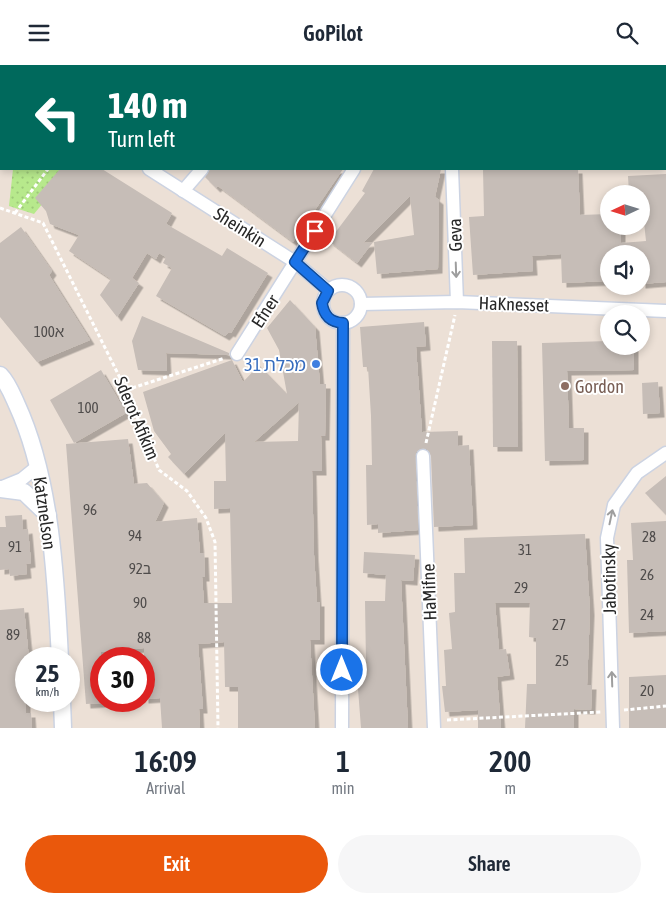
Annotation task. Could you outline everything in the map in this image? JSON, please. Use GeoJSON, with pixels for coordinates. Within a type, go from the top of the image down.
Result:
{"type":"FeatureCollection","features":[{"type":"Feature","properties":{"kind":"street","name":"Sheinkin"},"geometry":{"type":"LineString","coordinates":[[151,170],[295,262],[328,291]]}},
{"type":"Feature","properties":{"kind":"street"},"geometry":{"type":"LineString","coordinates":[[183,191],[201,170]]}},
{"type":"Feature","properties":{"kind":"street","name":"Efner"},"geometry":{"type":"LineString","coordinates":[[237,353],[353,170]]}},
{"type":"Feature","properties":{"kind":"street","name":"Geva"},"geometry":{"type":"LineString","coordinates":[[452,170],[458,302]]}},
{"type":"Feature","properties":{"kind":"street"},"geometry":{"type":"LineString","coordinates":[[337,285],[350,286],[356,291],[361,304],[355,319],[343,323],[329,319],[323,310],[322,303],[328,291],[337,285]]}},
{"type":"Feature","properties":{"kind":"street","name":"HaKnesset"},"geometry":{"type":"LineString","coordinates":[[361,304],[458,302],[666,311]]}},
{"type":"Feature","properties":{"kind":"street"},"geometry":{"type":"LineString","coordinates":[[342,728],[343,323]]}},
{"type":"Feature","properties":{"kind":"street","name":"Katznelson"},"geometry":{"type":"LineString","coordinates":[[0,375],[5,380],[23,418],[38,466],[48,515],[59,647]]}},
{"type":"Feature","properties":{"kind":"street","name":"Jabotinsky"},"geometry":{"type":"LineString","coordinates":[[613,728],[607,538],[614,505],[637,473],[666,453]]}},
{"type":"Feature","properties":{"kind":"street","name":"HaMifne"},"geometry":{"type":"LineString","coordinates":[[424,456],[434,725]]}},
{"type":"Feature","properties":{"kind":"street"},"geometry":{"type":"LineString","coordinates":[[0,488],[22,479],[38,466]]}},
{"type":"Feature","properties":{"kind":"street"},"geometry":{"type":"LineString","coordinates":[[0,488],[24,493],[48,515]]}},
{"type":"Feature","properties":{"kind":"street"},"geometry":{"type":"LineString","coordinates":[[62,712],[63,728]]}},
{"type":"Feature","properties":{"kind":"path"},"geometry":{"type":"LineString","coordinates":[[0,208],[15,213],[47,170]]}},
{"type":"Feature","properties":{"kind":"path","name":"Sderot Afikim"},"geometry":{"type":"LineString","coordinates":[[15,213],[43,223],[126,390],[159,470],[187,491],[206,518],[214,542],[218,728]]}},
{"type":"Feature","properties":{"kind":"path"},"geometry":{"type":"LineString","coordinates":[[424,456],[458,302]]}},
{"type":"Feature","properties":{"kind":"path"},"geometry":{"type":"LineString","coordinates":[[126,390],[237,353]]}},
{"type":"Feature","properties":{"kind":"path"},"geometry":{"type":"LineString","coordinates":[[434,725],[613,712],[666,706]]}},
{"type":"Feature","properties":{"kind":"green space"},"geometry":{"type":"Polygon","coordinates":[[[13,170],[70,170],[34,214],[9,206],[13,170]]]}},
{"type":"Feature","properties":{"kind":"building"},"geometry":{"type":"Polygon","coordinates":[[[59,170],[104,170],[172,213],[166,224],[222,256],[227,248],[268,273],[231,333],[229,332],[225,336],[156,296],[172,268],[163,263],[166,257],[159,253],[156,259],[147,253],[132,278],[139,283],[117,317],[100,295],[111,279],[69,251],[79,235],[50,224],[46,211],[35,198],[59,170]]]}},
{"type":"Feature","properties":{"kind":"building"},"geometry":{"type":"Polygon","coordinates":[[[209,170],[342,170],[293,242],[218,186],[216,188],[205,177],[209,170]]]}},
{"type":"Feature","properties":{"kind":"building"},"geometry":{"type":"Polygon","coordinates":[[[373,170],[441,170],[435,197],[439,200],[438,269],[377,274],[374,242],[414,235],[410,196],[363,243],[373,242],[357,263],[329,241],[365,193],[362,191],[373,170]]]}},
{"type":"Feature","properties":{"kind":"building"},"geometry":{"type":"Polygon","coordinates":[[[483,170],[578,170],[580,215],[600,214],[600,235],[621,235],[621,243],[646,241],[645,235],[650,235],[650,185],[628,185],[628,176],[666,174],[666,282],[650,283],[650,245],[600,245],[600,281],[562,283],[561,254],[532,256],[533,271],[473,275],[469,217],[484,216],[483,170]]]}},
{"type":"Feature","properties":{"kind":"building"},"geometry":{"type":"Polygon","coordinates":[[[21,227],[52,271],[49,275],[90,340],[37,362],[0,317],[0,243],[21,227]]]}},
{"type":"Feature","properties":{"kind":"building"},"geometry":{"type":"Polygon","coordinates":[[[290,300],[315,327],[320,384],[326,384],[325,436],[321,436],[322,471],[312,471],[314,555],[317,602],[320,602],[320,640],[310,640],[315,728],[238,728],[238,687],[225,687],[224,642],[198,644],[203,709],[199,709],[200,728],[162,728],[160,698],[155,698],[155,647],[90,647],[90,704],[86,704],[66,444],[128,439],[134,484],[147,483],[164,503],[155,522],[197,518],[200,553],[204,553],[205,577],[202,577],[204,603],[232,603],[230,508],[214,509],[214,481],[226,481],[225,433],[184,474],[168,457],[171,454],[154,431],[143,392],[232,360],[243,382],[259,365],[287,394],[279,350],[267,328],[290,300]],[[299,402],[254,442],[298,441],[299,402]]]}},
{"type":"Feature","properties":{"kind":"building"},"geometry":{"type":"Polygon","coordinates":[[[142,316],[229,353],[229,355],[166,353],[167,371],[138,370],[132,341],[142,316]]]}},
{"type":"Feature","properties":{"kind":"building"},"geometry":{"type":"Polygon","coordinates":[[[424,322],[426,346],[416,347],[422,432],[458,431],[458,446],[469,445],[473,525],[434,527],[431,456],[427,449],[422,448],[416,452],[415,456],[418,530],[378,533],[378,524],[367,525],[366,465],[372,465],[371,416],[368,367],[363,367],[360,327],[424,322]]]}},
{"type":"Feature","properties":{"kind":"building"},"geometry":{"type":"Polygon","coordinates":[[[492,341],[517,341],[518,447],[493,447],[492,341]]]}},
{"type":"Feature","properties":{"kind":"building","name":"Gordon"},"geometry":{"type":"Polygon","coordinates":[[[600,341],[600,355],[634,355],[634,370],[567,371],[569,428],[584,428],[584,460],[545,461],[542,343],[600,341]]]}},
{"type":"Feature","properties":{"kind":"building"},"geometry":{"type":"Polygon","coordinates":[[[101,370],[126,413],[74,443],[50,400],[101,370]]]}},
{"type":"Feature","properties":{"kind":"building"},"geometry":{"type":"Polygon","coordinates":[[[658,382],[660,413],[643,414],[642,383],[658,382]]]}},
{"type":"Feature","properties":{"kind":"building"},"geometry":{"type":"Polygon","coordinates":[[[666,476],[666,515],[645,493],[666,476]]]}},
{"type":"Feature","properties":{"kind":"building"},"geometry":{"type":"Polygon","coordinates":[[[22,515],[23,530],[28,529],[31,563],[26,564],[27,574],[10,576],[9,569],[0,570],[0,527],[6,527],[5,516],[22,515]]]}},
{"type":"Feature","properties":{"kind":"building"},"geometry":{"type":"Polygon","coordinates":[[[666,521],[666,631],[629,633],[627,560],[633,560],[631,523],[666,521]]]}},
{"type":"Feature","properties":{"kind":"building"},"geometry":{"type":"Polygon","coordinates":[[[585,534],[590,611],[587,685],[592,685],[591,710],[574,709],[574,728],[525,728],[527,684],[536,684],[536,638],[529,637],[530,603],[495,603],[499,650],[506,649],[510,675],[497,677],[501,728],[478,728],[478,710],[445,712],[442,686],[446,686],[444,650],[452,649],[449,613],[455,612],[454,573],[465,573],[464,538],[585,534]]]}},
{"type":"Feature","properties":{"kind":"building"},"geometry":{"type":"Polygon","coordinates":[[[364,552],[415,555],[413,581],[401,580],[408,728],[361,728],[356,663],[366,663],[365,601],[385,601],[386,575],[363,573],[364,552]]]}},
{"type":"Feature","properties":{"kind":"building"},"geometry":{"type":"Polygon","coordinates":[[[24,608],[28,647],[15,647],[15,712],[31,713],[32,728],[0,728],[0,610],[24,608]]]}},
{"type":"Feature","properties":{"kind":"building"},"geometry":{"type":"Polygon","coordinates":[[[666,675],[666,728],[629,728],[629,677],[666,675]]]}},
{"type":"Feature","properties":{"kind":"place","name":"מכלת 31"},"geometry":{"type":"Point","coordinates":[316,364]}},
{"type":"Feature","properties":{"kind":"place","name":"Gordon"},"geometry":{"type":"Point","coordinates":[565,386]}},
{"type":"Feature","properties":{"kind":"route"},"geometry":{"type":"LineString","coordinates":[[315,231],[295,262],[328,291],[322,303],[326,316],[335,322],[343,323],[342,670]]}}]}
